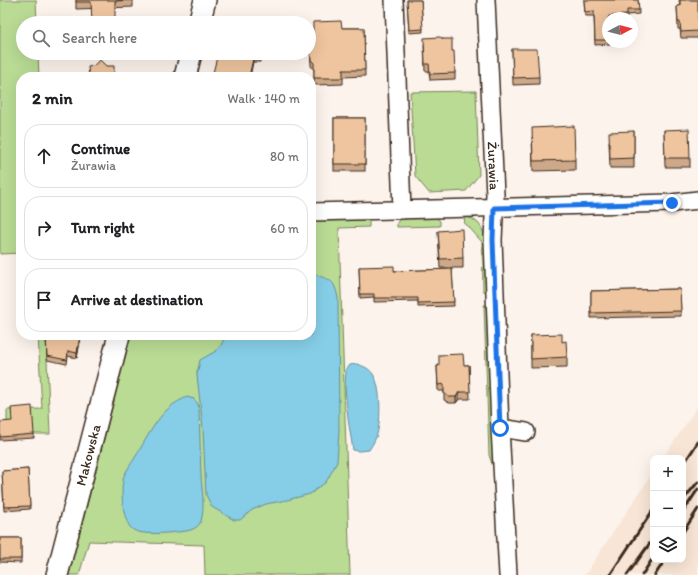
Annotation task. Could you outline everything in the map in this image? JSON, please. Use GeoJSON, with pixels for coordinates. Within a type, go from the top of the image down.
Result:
{"type":"FeatureCollection","features":[{"type":"Feature","properties":{"kind":"street"},"geometry":{"type":"LineString","coordinates":[[201,16],[205,0]]}},
{"type":"Feature","properties":{"kind":"street"},"geometry":{"type":"LineString","coordinates":[[394,0],[402,210]]}},
{"type":"Feature","properties":{"kind":"street","name":"Żurawia"},"geometry":{"type":"LineString","coordinates":[[486,0],[500,428],[508,575]]}},
{"type":"Feature","properties":{"kind":"street"},"geometry":{"type":"LineString","coordinates":[[186,72],[189,60]]}},
{"type":"Feature","properties":{"kind":"street"},"geometry":{"type":"LineString","coordinates":[[316,212],[672,203],[698,200]]}},
{"type":"Feature","properties":{"kind":"street","name":"Makowska"},"geometry":{"type":"LineString","coordinates":[[57,575],[117,340]]}},
{"type":"Feature","properties":{"kind":"street"},"geometry":{"type":"LineString","coordinates":[[500,428],[526,432]]}},
{"type":"Feature","properties":{"kind":"shaded area"},"geometry":{"type":"Polygon","coordinates":[[[698,406],[698,575],[585,575],[650,477],[650,563],[686,563],[686,455],[665,455],[698,406]]]}},
{"type":"Feature","properties":{"kind":"green space"},"geometry":{"type":"Polygon","coordinates":[[[0,0],[36,0],[37,16],[16,16],[16,60],[38,60],[39,72],[16,72],[16,253],[0,254],[0,0]]]}},
{"type":"Feature","properties":{"kind":"green space"},"geometry":{"type":"Polygon","coordinates":[[[476,91],[479,175],[466,191],[429,193],[415,176],[410,92],[476,91]]]}},
{"type":"Feature","properties":{"kind":"green space"},"geometry":{"type":"Polygon","coordinates":[[[434,216],[440,221],[440,226],[397,227],[397,223],[400,218],[434,216]]]}},
{"type":"Feature","properties":{"kind":"green space"},"geometry":{"type":"Polygon","coordinates":[[[464,216],[478,223],[482,229],[487,255],[488,291],[483,291],[482,242],[467,225],[465,225],[464,216]]]}},
{"type":"Feature","properties":{"kind":"green space"},"geometry":{"type":"Polygon","coordinates":[[[367,218],[369,221],[369,227],[339,228],[350,575],[205,575],[204,545],[89,541],[79,575],[69,575],[130,340],[236,340],[197,370],[198,382],[299,340],[316,340],[316,219],[367,218]]]}},
{"type":"Feature","properties":{"kind":"green space"},"geometry":{"type":"Polygon","coordinates":[[[484,305],[488,305],[503,575],[499,575],[495,473],[489,455],[484,305]]]}},
{"type":"Feature","properties":{"kind":"green space"},"geometry":{"type":"Polygon","coordinates":[[[38,340],[46,340],[50,434],[34,434],[12,425],[7,425],[7,410],[42,409],[38,340]]]}},
{"type":"Feature","properties":{"kind":"water"},"geometry":{"type":"Polygon","coordinates":[[[316,274],[329,280],[334,285],[338,298],[339,431],[337,462],[326,482],[310,494],[266,504],[252,510],[240,520],[234,520],[212,507],[206,495],[203,429],[197,375],[200,360],[220,347],[224,340],[316,340],[316,274]]]}},
{"type":"Feature","properties":{"kind":"water"},"geometry":{"type":"Polygon","coordinates":[[[357,364],[370,370],[376,379],[380,409],[379,424],[375,440],[369,450],[359,451],[353,450],[345,387],[346,370],[350,365],[357,364]]]}},
{"type":"Feature","properties":{"kind":"water"},"geometry":{"type":"Polygon","coordinates":[[[187,397],[194,399],[198,404],[199,409],[203,505],[201,521],[197,527],[191,530],[154,534],[141,533],[132,529],[126,519],[122,496],[124,476],[151,430],[160,418],[171,406],[187,397]]]}},
{"type":"Feature","properties":{"kind":"building"},"geometry":{"type":"Polygon","coordinates":[[[76,0],[133,0],[115,1],[115,16],[92,16],[91,2],[76,2],[76,0]]]}},
{"type":"Feature","properties":{"kind":"building"},"geometry":{"type":"Polygon","coordinates":[[[407,0],[421,0],[423,29],[409,30],[407,0]]]}},
{"type":"Feature","properties":{"kind":"building"},"geometry":{"type":"Polygon","coordinates":[[[584,0],[638,0],[639,10],[627,10],[627,12],[602,12],[602,40],[595,40],[594,11],[585,12],[584,0]]]}},
{"type":"Feature","properties":{"kind":"building"},"geometry":{"type":"Polygon","coordinates":[[[680,0],[698,0],[698,31],[681,32],[680,22],[678,22],[677,6],[680,6],[680,0]]]}},
{"type":"Feature","properties":{"kind":"building"},"geometry":{"type":"Polygon","coordinates":[[[341,21],[342,28],[364,28],[365,70],[343,70],[343,78],[316,78],[314,63],[311,60],[316,60],[316,22],[341,21]]]}},
{"type":"Feature","properties":{"kind":"building"},"geometry":{"type":"Polygon","coordinates":[[[440,37],[443,39],[452,39],[455,73],[430,74],[429,64],[425,64],[424,38],[440,37]]]}},
{"type":"Feature","properties":{"kind":"building"},"geometry":{"type":"Polygon","coordinates":[[[512,49],[537,49],[539,77],[513,78],[512,49]]]}},
{"type":"Feature","properties":{"kind":"building"},"geometry":{"type":"Polygon","coordinates":[[[100,60],[106,66],[114,66],[114,72],[88,72],[88,67],[93,66],[100,60]]]}},
{"type":"Feature","properties":{"kind":"building"},"geometry":{"type":"Polygon","coordinates":[[[216,60],[253,60],[250,72],[213,72],[216,60]]]}},
{"type":"Feature","properties":{"kind":"building"},"geometry":{"type":"Polygon","coordinates":[[[334,118],[365,118],[365,164],[334,164],[334,118]]]}},
{"type":"Feature","properties":{"kind":"building"},"geometry":{"type":"Polygon","coordinates":[[[574,126],[575,160],[533,161],[532,128],[574,126]]]}},
{"type":"Feature","properties":{"kind":"building"},"geometry":{"type":"Polygon","coordinates":[[[689,129],[690,158],[665,158],[664,130],[689,129]]]}},
{"type":"Feature","properties":{"kind":"building"},"geometry":{"type":"Polygon","coordinates":[[[634,131],[634,158],[610,159],[609,132],[634,131]]]}},
{"type":"Feature","properties":{"kind":"building"},"geometry":{"type":"Polygon","coordinates":[[[462,229],[463,258],[440,259],[438,231],[462,229]]]}},
{"type":"Feature","properties":{"kind":"building"},"geometry":{"type":"Polygon","coordinates":[[[394,266],[394,271],[452,269],[454,302],[418,303],[418,298],[374,298],[374,294],[360,294],[359,267],[394,266]]]}},
{"type":"Feature","properties":{"kind":"building"},"geometry":{"type":"Polygon","coordinates":[[[680,289],[681,311],[591,313],[591,291],[680,289]]]}},
{"type":"Feature","properties":{"kind":"building"},"geometry":{"type":"Polygon","coordinates":[[[562,334],[562,342],[566,341],[567,357],[531,359],[531,335],[562,334]]]}},
{"type":"Feature","properties":{"kind":"building"},"geometry":{"type":"Polygon","coordinates":[[[46,340],[79,340],[77,353],[68,351],[67,360],[47,356],[46,340]]]}},
{"type":"Feature","properties":{"kind":"building"},"geometry":{"type":"Polygon","coordinates":[[[463,354],[464,365],[469,365],[470,392],[459,392],[456,397],[449,397],[444,393],[444,384],[438,385],[437,366],[439,366],[439,355],[463,354]]]}},
{"type":"Feature","properties":{"kind":"building"},"geometry":{"type":"Polygon","coordinates":[[[32,406],[34,434],[0,437],[0,422],[12,421],[11,408],[32,406]]]}},
{"type":"Feature","properties":{"kind":"building"},"geometry":{"type":"Polygon","coordinates":[[[28,469],[30,506],[4,507],[2,471],[28,469]]]}},
{"type":"Feature","properties":{"kind":"building"},"geometry":{"type":"Polygon","coordinates":[[[0,538],[21,538],[21,559],[0,559],[0,538]]]}},
{"type":"Feature","properties":{"kind":"railway"},"geometry":{"type":"LineString","coordinates":[[686,460],[698,442]]}},
{"type":"Feature","properties":{"kind":"railway"},"geometry":{"type":"LineString","coordinates":[[686,496],[698,482]]}},
{"type":"Feature","properties":{"kind":"railway"},"geometry":{"type":"LineString","coordinates":[[686,507],[698,489]]}},
{"type":"Feature","properties":{"kind":"railway"},"geometry":{"type":"LineString","coordinates":[[686,527],[698,509]]}},
{"type":"Feature","properties":{"kind":"railway"},"geometry":{"type":"LineString","coordinates":[[610,575],[650,515]]}},
{"type":"Feature","properties":{"kind":"railway"},"geometry":{"type":"LineString","coordinates":[[627,575],[650,543]]}},
{"type":"Feature","properties":{"kind":"railway"},"geometry":{"type":"LineString","coordinates":[[642,575],[650,563]]}},
{"type":"Feature","properties":{"kind":"railway"},"geometry":{"type":"LineString","coordinates":[[655,575],[663,563]]}},
{"type":"Feature","properties":{"kind":"route"},"geometry":{"type":"LineString","coordinates":[[500,428],[493,240],[494,208],[672,203]]}}]}
